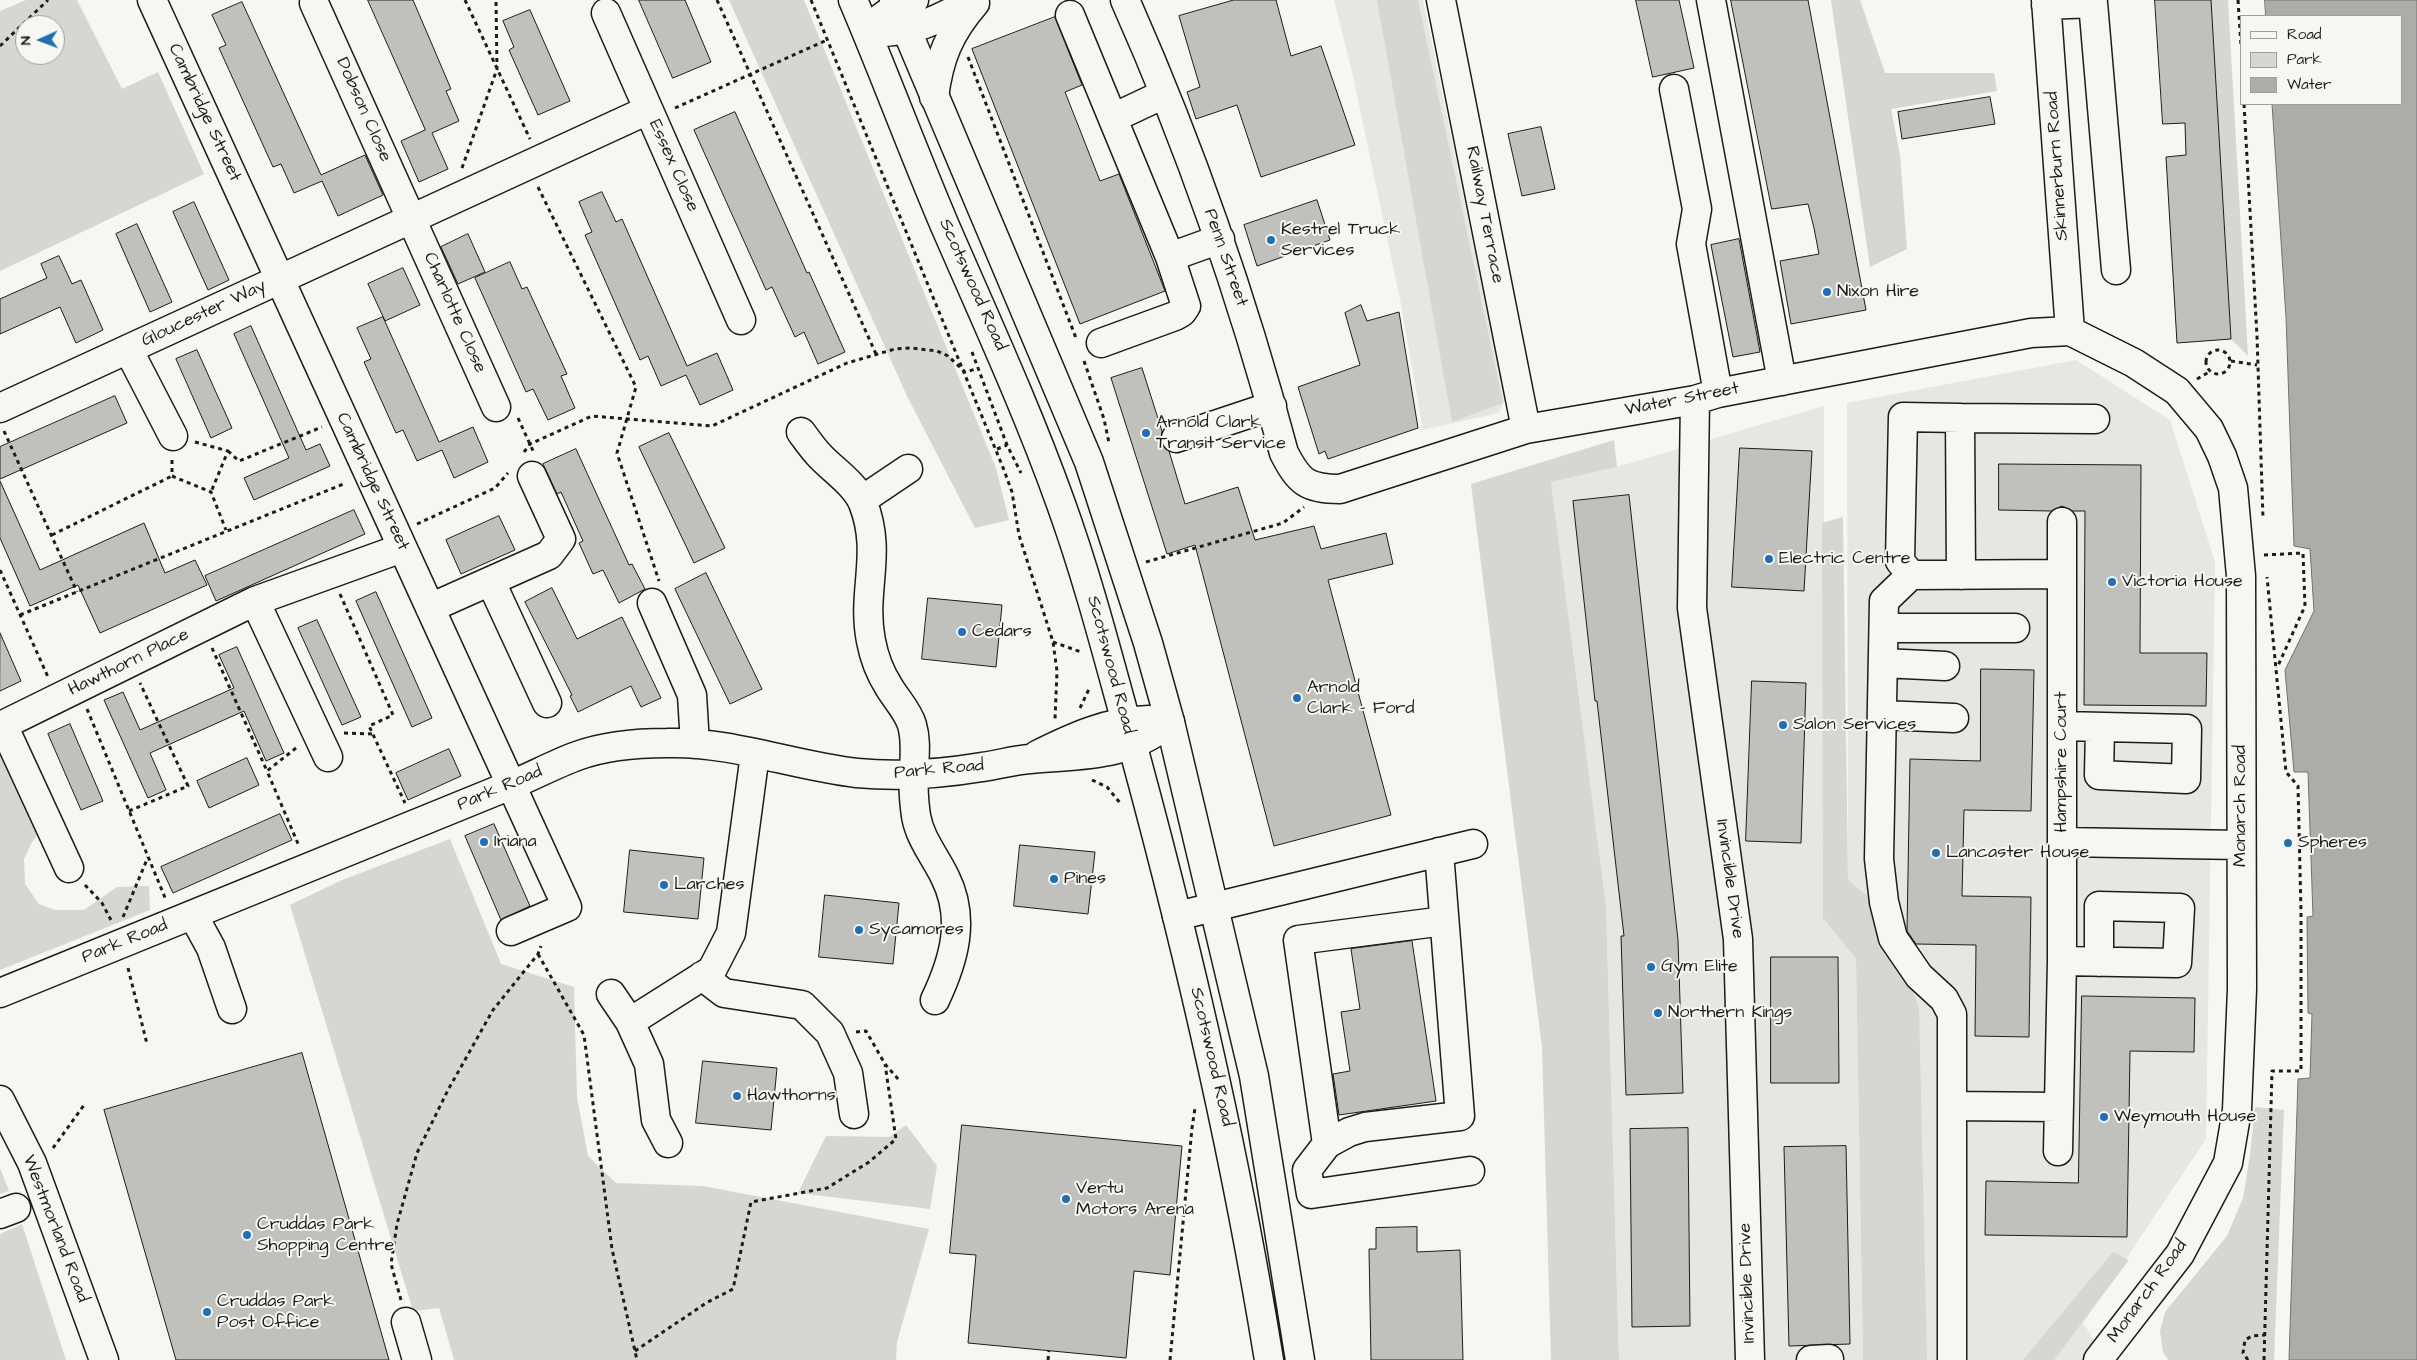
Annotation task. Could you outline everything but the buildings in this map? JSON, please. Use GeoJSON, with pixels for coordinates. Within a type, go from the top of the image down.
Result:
{"type":"FeatureCollection","features":[{"type":"Feature","properties":{"kind":"street","name":"Cambridge Street"},"geometry":{"type":"LineString","coordinates":[[152,0],[567,907],[555,913]]}},
{"type":"Feature","properties":{"kind":"street","name":"Scotswood Road"},"geometry":{"type":"LineString","coordinates":[[853,0],[1062,504],[1092,597],[1177,916],[1234,1158],[1270,1360]]}},
{"type":"Feature","properties":{"kind":"street"},"geometry":{"type":"LineString","coordinates":[[867,32],[880,18],[903,9],[946,15],[976,0]]}},
{"type":"Feature","properties":{"kind":"street"},"geometry":{"type":"LineString","coordinates":[[934,97],[941,58],[964,16],[976,0]]}},
{"type":"Feature","properties":{"kind":"street","name":"Penn Street"},"geometry":{"type":"LineString","coordinates":[[1124,0],[1164,94],[1220,239],[1272,406],[1284,453],[1293,471],[1305,482],[1329,489]]}},
{"type":"Feature","properties":{"kind":"street","name":"Railway Terrace"},"geometry":{"type":"LineString","coordinates":[[1441,0],[1526,429]]}},
{"type":"Feature","properties":{"kind":"street"},"geometry":{"type":"LineString","coordinates":[[1711,0],[1782,381]]}},
{"type":"Feature","properties":{"kind":"street"},"geometry":{"type":"LineString","coordinates":[[2046,3],[2093,2],[2116,270]]}},
{"type":"Feature","properties":{"kind":"street","name":"Dobson Close"},"geometry":{"type":"LineString","coordinates":[[314,3],[411,218]]}},
{"type":"Feature","properties":{"kind":"street","name":"Skinnerburn Road"},"geometry":{"type":"LineString","coordinates":[[2046,3],[2070,331]]}},
{"type":"Feature","properties":{"kind":"street","name":"Scotswood Road"},"geometry":{"type":"LineString","coordinates":[[903,9],[934,97],[1089,462],[1145,634],[1170,722],[1254,1076],[1300,1360]]}},
{"type":"Feature","properties":{"kind":"street","name":"Essex Close"},"geometry":{"type":"LineString","coordinates":[[606,13],[740,320]]}},
{"type":"Feature","properties":{"kind":"street"},"geometry":{"type":"LineString","coordinates":[[1070,15],[1170,257],[1186,306],[1182,312],[1101,343]]}},
{"type":"Feature","properties":{"kind":"street","name":"Invincible Drive"},"geometry":{"type":"LineString","coordinates":[[1674,89],[1697,210],[1691,244],[1707,396],[1692,608],[1738,939],[1750,1360]]}},
{"type":"Feature","properties":{"kind":"street"},"geometry":{"type":"LineString","coordinates":[[1112,118],[1164,94]]}},
{"type":"Feature","properties":{"kind":"street","name":"Gloucester Way"},"geometry":{"type":"LineString","coordinates":[[0,408],[533,162],[650,114]]}},
{"type":"Feature","properties":{"kind":"street","name":"Charlotte Close"},"geometry":{"type":"LineString","coordinates":[[411,218],[496,408]]}},
{"type":"Feature","properties":{"kind":"street"},"geometry":{"type":"LineString","coordinates":[[1170,257],[1220,239]]}},
{"type":"Feature","properties":{"kind":"street","name":"Monarch Road"},"geometry":{"type":"LineString","coordinates":[[2030,333],[2070,331],[2134,363],[2178,391],[2209,429],[2233,488],[2241,576],[2240,845],[2242,989],[2237,1110],[2228,1163],[2180,1254],[2110,1356]]}},
{"type":"Feature","properties":{"kind":"street","name":"Water Street"},"geometry":{"type":"LineString","coordinates":[[1329,489],[1526,429],[2030,333]]}},
{"type":"Feature","properties":{"kind":"street","name":"Gloucester Way"},"geometry":{"type":"LineString","coordinates":[[128,348],[172,436]]}},
{"type":"Feature","properties":{"kind":"street"},"geometry":{"type":"LineString","coordinates":[[1176,438],[1272,406]]}},
{"type":"Feature","properties":{"kind":"street"},"geometry":{"type":"LineString","coordinates":[[1910,575],[1900,561],[1903,417],[2095,418]]}},
{"type":"Feature","properties":{"kind":"street"},"geometry":{"type":"LineString","coordinates":[[1960,418],[1961,575]]}},
{"type":"Feature","properties":{"kind":"street"},"geometry":{"type":"LineString","coordinates":[[801,432],[818,454],[862,500],[873,537],[868,598],[871,640],[880,670],[912,725],[915,745],[916,817],[920,831],[945,877],[955,904],[957,935],[953,956],[935,1000]]}},
{"type":"Feature","properties":{"kind":"street"},"geometry":{"type":"LineString","coordinates":[[430,608],[549,555],[561,539],[521,467]]}},
{"type":"Feature","properties":{"kind":"street"},"geometry":{"type":"LineString","coordinates":[[862,500],[908,469]]}},
{"type":"Feature","properties":{"kind":"street","name":"Hampshire Court"},"geometry":{"type":"LineString","coordinates":[[2058,1152],[2062,962],[2062,522]]}},
{"type":"Feature","properties":{"kind":"street","name":"Hawthorn Place"},"geometry":{"type":"LineString","coordinates":[[69,868],[2,726],[255,602],[331,573],[399,541]]}},
{"type":"Feature","properties":{"kind":"street"},"geometry":{"type":"LineString","coordinates":[[1952,1360],[1952,1014],[1944,999],[1919,976],[1895,941],[1884,902],[1879,859],[1884,601],[1910,575],[2062,574]]}},
{"type":"Feature","properties":{"kind":"street"},"geometry":{"type":"LineString","coordinates":[[491,582],[547,702]]}},
{"type":"Feature","properties":{"kind":"street"},"geometry":{"type":"LineString","coordinates":[[255,602],[328,758]]}},
{"type":"Feature","properties":{"kind":"street"},"geometry":{"type":"LineString","coordinates":[[652,603],[692,694],[695,744]]}},
{"type":"Feature","properties":{"kind":"street"},"geometry":{"type":"LineString","coordinates":[[1884,628],[2016,628]]}},
{"type":"Feature","properties":{"kind":"street"},"geometry":{"type":"LineString","coordinates":[[1883,664],[1945,666]]}},
{"type":"Feature","properties":{"kind":"street"},"geometry":{"type":"LineString","coordinates":[[1882,715],[1954,718]]}},
{"type":"Feature","properties":{"kind":"street","name":"Park Road"},"geometry":{"type":"LineString","coordinates":[[0,993],[119,937],[184,919],[511,785],[578,755],[624,745],[668,742],[695,744],[856,773],[914,775],[972,769],[1028,759],[1074,757],[1129,733],[1153,735],[1170,722]]}},
{"type":"Feature","properties":{"kind":"street"},"geometry":{"type":"LineString","coordinates":[[2062,726],[2100,727]]}},
{"type":"Feature","properties":{"kind":"street"},"geometry":{"type":"LineString","coordinates":[[630,1022],[712,970],[731,933],[755,754]]}},
{"type":"Feature","properties":{"kind":"street"},"geometry":{"type":"LineString","coordinates":[[2062,842],[2240,845]]}},
{"type":"Feature","properties":{"kind":"street"},"geometry":{"type":"LineString","coordinates":[[1177,916],[1473,844]]}},
{"type":"Feature","properties":{"kind":"street"},"geometry":{"type":"LineString","coordinates":[[1440,852],[1460,1116],[1365,1127],[1349,1132],[1327,1144],[1307,1170],[1310,1194],[1470,1171]]}},
{"type":"Feature","properties":{"kind":"street"},"geometry":{"type":"LineString","coordinates":[[510,931],[555,913]]}},
{"type":"Feature","properties":{"kind":"street"},"geometry":{"type":"LineString","coordinates":[[184,919],[210,948],[232,1009]]}},
{"type":"Feature","properties":{"kind":"street"},"geometry":{"type":"LineString","coordinates":[[1327,1144],[1298,940],[1444,921]]}},
{"type":"Feature","properties":{"kind":"street"},"geometry":{"type":"LineString","coordinates":[[2062,962],[2099,962]]}},
{"type":"Feature","properties":{"kind":"street"},"geometry":{"type":"LineString","coordinates":[[702,976],[724,993],[802,1005],[830,1033],[848,1073],[854,1114]]}},
{"type":"Feature","properties":{"kind":"street"},"geometry":{"type":"LineString","coordinates":[[611,994],[630,1022],[650,1064],[656,1120],[668,1143]]}},
{"type":"Feature","properties":{"kind":"street","name":"Westmorland Road"},"geometry":{"type":"LineString","coordinates":[[0,1100],[32,1164],[104,1360]]}},
{"type":"Feature","properties":{"kind":"street"},"geometry":{"type":"LineString","coordinates":[[1953,1106],[2058,1107]]}},
{"type":"Feature","properties":{"kind":"street"},"geometry":{"type":"LineString","coordinates":[[406,1322],[417,1360]]}},
{"type":"Feature","properties":{"kind":"path"},"geometry":{"type":"LineString","coordinates":[[0,46],[48,0]]}},
{"type":"Feature","properties":{"kind":"path"},"geometry":{"type":"LineString","coordinates":[[465,0],[497,69],[533,162],[636,387],[618,453],[659,580],[652,603]]}},
{"type":"Feature","properties":{"kind":"path"},"geometry":{"type":"LineString","coordinates":[[472,191],[462,168],[497,69],[496,0]]}},
{"type":"Feature","properties":{"kind":"path"},"geometry":{"type":"LineString","coordinates":[[717,0],[876,354]]}},
{"type":"Feature","properties":{"kind":"path"},"geometry":{"type":"LineString","coordinates":[[811,0],[997,449],[1012,492],[1019,535],[1053,642],[1057,671],[1054,727]]}},
{"type":"Feature","properties":{"kind":"path"},"geometry":{"type":"LineString","coordinates":[[2238,0],[2240,31]]}},
{"type":"Feature","properties":{"kind":"path"},"geometry":{"type":"LineString","coordinates":[[650,114],[751,74],[827,40]]}},
{"type":"Feature","properties":{"kind":"path"},"geometry":{"type":"LineString","coordinates":[[2244,105],[2258,365],[2263,527]]}},
{"type":"Feature","properties":{"kind":"path"},"geometry":{"type":"LineString","coordinates":[[521,467],[530,444],[592,416],[712,426],[847,363],[894,349],[911,348],[937,351],[948,356],[965,372]]}},
{"type":"Feature","properties":{"kind":"path"},"geometry":{"type":"LineString","coordinates":[[2217,349],[2226,352],[2231,361],[2227,371],[2218,375],[2209,372],[2205,363],[2208,353],[2217,349]]}},
{"type":"Feature","properties":{"kind":"path"},"geometry":{"type":"LineString","coordinates":[[2231,361],[2258,365]]}},
{"type":"Feature","properties":{"kind":"path"},"geometry":{"type":"LineString","coordinates":[[965,372],[976,369]]}},
{"type":"Feature","properties":{"kind":"path"},"geometry":{"type":"LineString","coordinates":[[399,541],[495,488],[521,467],[539,464],[514,408],[496,408]]}},
{"type":"Feature","properties":{"kind":"path"},"geometry":{"type":"LineString","coordinates":[[172,476],[172,436],[228,452],[239,461],[343,418]]}},
{"type":"Feature","properties":{"kind":"path"},"geometry":{"type":"LineString","coordinates":[[0,422],[77,592]]}},
{"type":"Feature","properties":{"kind":"path"},"geometry":{"type":"LineString","coordinates":[[997,449],[1006,445]]}},
{"type":"Feature","properties":{"kind":"path"},"geometry":{"type":"LineString","coordinates":[[226,530],[211,492],[228,452]]}},
{"type":"Feature","properties":{"kind":"path"},"geometry":{"type":"LineString","coordinates":[[20,615],[226,530],[369,474]]}},
{"type":"Feature","properties":{"kind":"path"},"geometry":{"type":"LineString","coordinates":[[52,536],[172,476],[211,492]]}},
{"type":"Feature","properties":{"kind":"path"},"geometry":{"type":"LineString","coordinates":[[1145,562],[1283,523],[1329,489]]}},
{"type":"Feature","properties":{"kind":"path"},"geometry":{"type":"LineString","coordinates":[[2264,546],[2265,563]]}},
{"type":"Feature","properties":{"kind":"path"},"geometry":{"type":"LineString","coordinates":[[2264,555],[2304,553],[2305,606],[2277,669]]}},
{"type":"Feature","properties":{"kind":"path"},"geometry":{"type":"LineString","coordinates":[[0,570],[20,615],[68,693],[130,811],[148,857],[184,919]]}},
{"type":"Feature","properties":{"kind":"path"},"geometry":{"type":"LineString","coordinates":[[2264,1360],[2272,1070],[2301,1070],[2301,912],[2298,786],[2286,772],[2267,572]]}},
{"type":"Feature","properties":{"kind":"path"},"geometry":{"type":"LineString","coordinates":[[331,573],[393,715],[369,726],[415,824]]}},
{"type":"Feature","properties":{"kind":"path"},"geometry":{"type":"LineString","coordinates":[[202,627],[267,771],[308,868]]}},
{"type":"Feature","properties":{"kind":"path"},"geometry":{"type":"LineString","coordinates":[[1053,642],[1078,652],[1086,652]]}},
{"type":"Feature","properties":{"kind":"path"},"geometry":{"type":"LineString","coordinates":[[130,662],[188,786],[130,811]]}},
{"type":"Feature","properties":{"kind":"path"},"geometry":{"type":"LineString","coordinates":[[267,771],[315,731]]}},
{"type":"Feature","properties":{"kind":"path"},"geometry":{"type":"LineString","coordinates":[[1100,782],[1113,792],[1123,807]]}},
{"type":"Feature","properties":{"kind":"path"},"geometry":{"type":"LineString","coordinates":[[119,937],[148,857]]}},
{"type":"Feature","properties":{"kind":"path"},"geometry":{"type":"LineString","coordinates":[[69,868],[102,903],[119,937],[147,1044]]}},
{"type":"Feature","properties":{"kind":"path"},"geometry":{"type":"LineString","coordinates":[[406,1322],[391,1264],[397,1224],[417,1153],[448,1090],[494,1010],[538,954],[555,913]]}},
{"type":"Feature","properties":{"kind":"path"},"geometry":{"type":"LineString","coordinates":[[538,954],[584,1035],[612,1249],[637,1360]]}},
{"type":"Feature","properties":{"kind":"path"},"geometry":{"type":"LineString","coordinates":[[830,1033],[866,1031],[885,1064],[899,1080]]}},
{"type":"Feature","properties":{"kind":"path"},"geometry":{"type":"LineString","coordinates":[[634,1351],[706,1302],[733,1289],[751,1202],[827,1188],[869,1162],[896,1139],[885,1064]]}},
{"type":"Feature","properties":{"kind":"path"},"geometry":{"type":"LineString","coordinates":[[1170,1360],[1196,1102]]}},
{"type":"Feature","properties":{"kind":"path"},"geometry":{"type":"LineString","coordinates":[[32,1164],[50,1152],[84,1105]]}},
{"type":"Feature","properties":{"kind":"path"},"geometry":{"type":"LineString","coordinates":[[2248,1360],[2243,1353],[2246,1340],[2252,1336],[2265,1335]]}},
{"type":"Feature","properties":{"kind":"path"},"geometry":{"type":"LineString","coordinates":[[1048,1360],[1049,1351]]}},
{"type":"Feature","properties":{"kind":"shaded area"},"geometry":{"type":"Polygon","coordinates":[[[1334,0],[1423,0],[1505,399],[1499,413],[1423,430],[1401,304],[1353,76],[1334,0]]]}},
{"type":"Feature","properties":{"kind":"shaded area"},"geometry":{"type":"Polygon","coordinates":[[[2076,360],[2170,420],[2215,562],[2206,1139],[2083,1323],[2107,1360],[1927,1360],[1848,880],[1847,403],[2076,360]]]}},
{"type":"Feature","properties":{"kind":"shaded area"},"geometry":{"type":"Polygon","coordinates":[[[1824,406],[1823,918],[1856,959],[1863,1360],[1619,1360],[1606,906],[1551,482],[1617,467],[1824,406]]]}},
{"type":"Feature","properties":{"kind":"green space"},"geometry":{"type":"Polygon","coordinates":[[[26,0],[77,0],[122,89],[158,72],[204,174],[0,271],[0,11],[26,0]]]}},
{"type":"Feature","properties":{"kind":"green space"},"geometry":{"type":"Polygon","coordinates":[[[729,0],[804,0],[996,468],[1009,520],[975,528],[907,396],[729,0]]]}},
{"type":"Feature","properties":{"kind":"green space"},"geometry":{"type":"Polygon","coordinates":[[[1377,0],[1418,0],[1503,403],[1452,422],[1377,0]]]}},
{"type":"Feature","properties":{"kind":"green space"},"geometry":{"type":"Polygon","coordinates":[[[1831,0],[1860,0],[1885,73],[1994,73],[1997,91],[1891,109],[1900,155],[1907,249],[1870,267],[1831,0]]]}},
{"type":"Feature","properties":{"kind":"green space"},"geometry":{"type":"Polygon","coordinates":[[[2210,0],[2228,0],[2248,356],[2231,339],[2210,0]]]}},
{"type":"Feature","properties":{"kind":"green space"},"geometry":{"type":"Polygon","coordinates":[[[1614,440],[1617,467],[1551,482],[1606,906],[1619,1360],[1551,1360],[1542,1047],[1471,484],[1614,440]]]}},
{"type":"Feature","properties":{"kind":"green space"},"geometry":{"type":"Polygon","coordinates":[[[1843,517],[1848,880],[1873,901],[1901,958],[1919,1008],[1927,1360],[1863,1360],[1856,959],[1823,918],[1822,523],[1843,517]]]}},
{"type":"Feature","properties":{"kind":"green space"},"geometry":{"type":"Polygon","coordinates":[[[0,749],[39,833],[24,859],[25,884],[39,904],[55,910],[84,910],[117,887],[149,886],[150,910],[0,970],[0,749]]]}},
{"type":"Feature","properties":{"kind":"green space"},"geometry":{"type":"Polygon","coordinates":[[[450,839],[501,964],[574,987],[577,1097],[588,1156],[616,1183],[703,1186],[929,1229],[897,1342],[896,1360],[454,1360],[439,1308],[413,1311],[290,905],[342,880],[450,839]]]}},
{"type":"Feature","properties":{"kind":"green space"},"geometry":{"type":"Polygon","coordinates":[[[2255,1107],[2284,1110],[2274,1360],[2168,1360],[2163,1352],[2160,1331],[2165,1312],[2227,1236],[2243,1198],[2255,1107]]]}},
{"type":"Feature","properties":{"kind":"green space"},"geometry":{"type":"Polygon","coordinates":[[[906,1125],[937,1166],[930,1209],[798,1193],[826,1136],[889,1137],[906,1125]]]}},
{"type":"Feature","properties":{"kind":"green space"},"geometry":{"type":"Polygon","coordinates":[[[0,1168],[9,1191],[0,1194],[0,1168]]]}},
{"type":"Feature","properties":{"kind":"green space"},"geometry":{"type":"Polygon","coordinates":[[[22,1224],[66,1360],[0,1360],[0,1234],[22,1224]]]}},
{"type":"Feature","properties":{"kind":"green space"},"geometry":{"type":"Polygon","coordinates":[[[2113,1252],[2129,1260],[2054,1360],[2023,1360],[2113,1252]]]}},
{"type":"Feature","properties":{"kind":"water"},"geometry":{"type":"Polygon","coordinates":[[[2265,0],[2417,0],[2417,1360],[2289,1360],[2298,1079],[2310,1078],[2312,1014],[2308,1013],[2307,917],[2313,916],[2308,772],[2294,772],[2285,670],[2314,611],[2310,549],[2294,546],[2286,317],[2272,105],[2402,105],[2402,15],[2266,15],[2265,0]]]}},
{"type":"Feature","properties":{"kind":"place","name":"Kestrel Truck Services"},"geometry":{"type":"Point","coordinates":[1271,240]}},
{"type":"Feature","properties":{"kind":"place","name":"Nixon Hire"},"geometry":{"type":"Point","coordinates":[1827,292]}},
{"type":"Feature","properties":{"kind":"place","name":"Arnold Clark Transit Service"},"geometry":{"type":"Point","coordinates":[1146,433]}},
{"type":"Feature","properties":{"kind":"place","name":"Electric Centre"},"geometry":{"type":"Point","coordinates":[1769,559]}},
{"type":"Feature","properties":{"kind":"place","name":"Victoria House"},"geometry":{"type":"Point","coordinates":[2112,582]}},
{"type":"Feature","properties":{"kind":"place","name":"Cedars"},"geometry":{"type":"Point","coordinates":[962,632]}},
{"type":"Feature","properties":{"kind":"place","name":"Arnold Clark - Ford"},"geometry":{"type":"Point","coordinates":[1297,698]}},
{"type":"Feature","properties":{"kind":"place","name":"Salon Services"},"geometry":{"type":"Point","coordinates":[1783,725]}},
{"type":"Feature","properties":{"kind":"place","name":"Iriana"},"geometry":{"type":"Point","coordinates":[484,842]}},
{"type":"Feature","properties":{"kind":"place","name":"Spheres"},"geometry":{"type":"Point","coordinates":[2288,843]}},
{"type":"Feature","properties":{"kind":"place","name":"Lancaster House"},"geometry":{"type":"Point","coordinates":[1936,853]}},
{"type":"Feature","properties":{"kind":"place","name":"Pines"},"geometry":{"type":"Point","coordinates":[1054,879]}},
{"type":"Feature","properties":{"kind":"place","name":"Larches"},"geometry":{"type":"Point","coordinates":[664,885]}},
{"type":"Feature","properties":{"kind":"place","name":"Sycamores"},"geometry":{"type":"Point","coordinates":[859,930]}},
{"type":"Feature","properties":{"kind":"place","name":"Gym Elite"},"geometry":{"type":"Point","coordinates":[1651,967]}},
{"type":"Feature","properties":{"kind":"place","name":"Northern Kings"},"geometry":{"type":"Point","coordinates":[1658,1013]}},
{"type":"Feature","properties":{"kind":"place","name":"Hawthorns"},"geometry":{"type":"Point","coordinates":[737,1096]}},
{"type":"Feature","properties":{"kind":"place","name":"Weymouth House"},"geometry":{"type":"Point","coordinates":[2104,1117]}},
{"type":"Feature","properties":{"kind":"place","name":"Vertu Motors Arena"},"geometry":{"type":"Point","coordinates":[1066,1199]}},
{"type":"Feature","properties":{"kind":"place","name":"Cruddas Park Shopping Centre"},"geometry":{"type":"Point","coordinates":[247,1235]}},
{"type":"Feature","properties":{"kind":"place","name":"Cruddas Park Post Office"},"geometry":{"type":"Point","coordinates":[207,1312]}}]}
